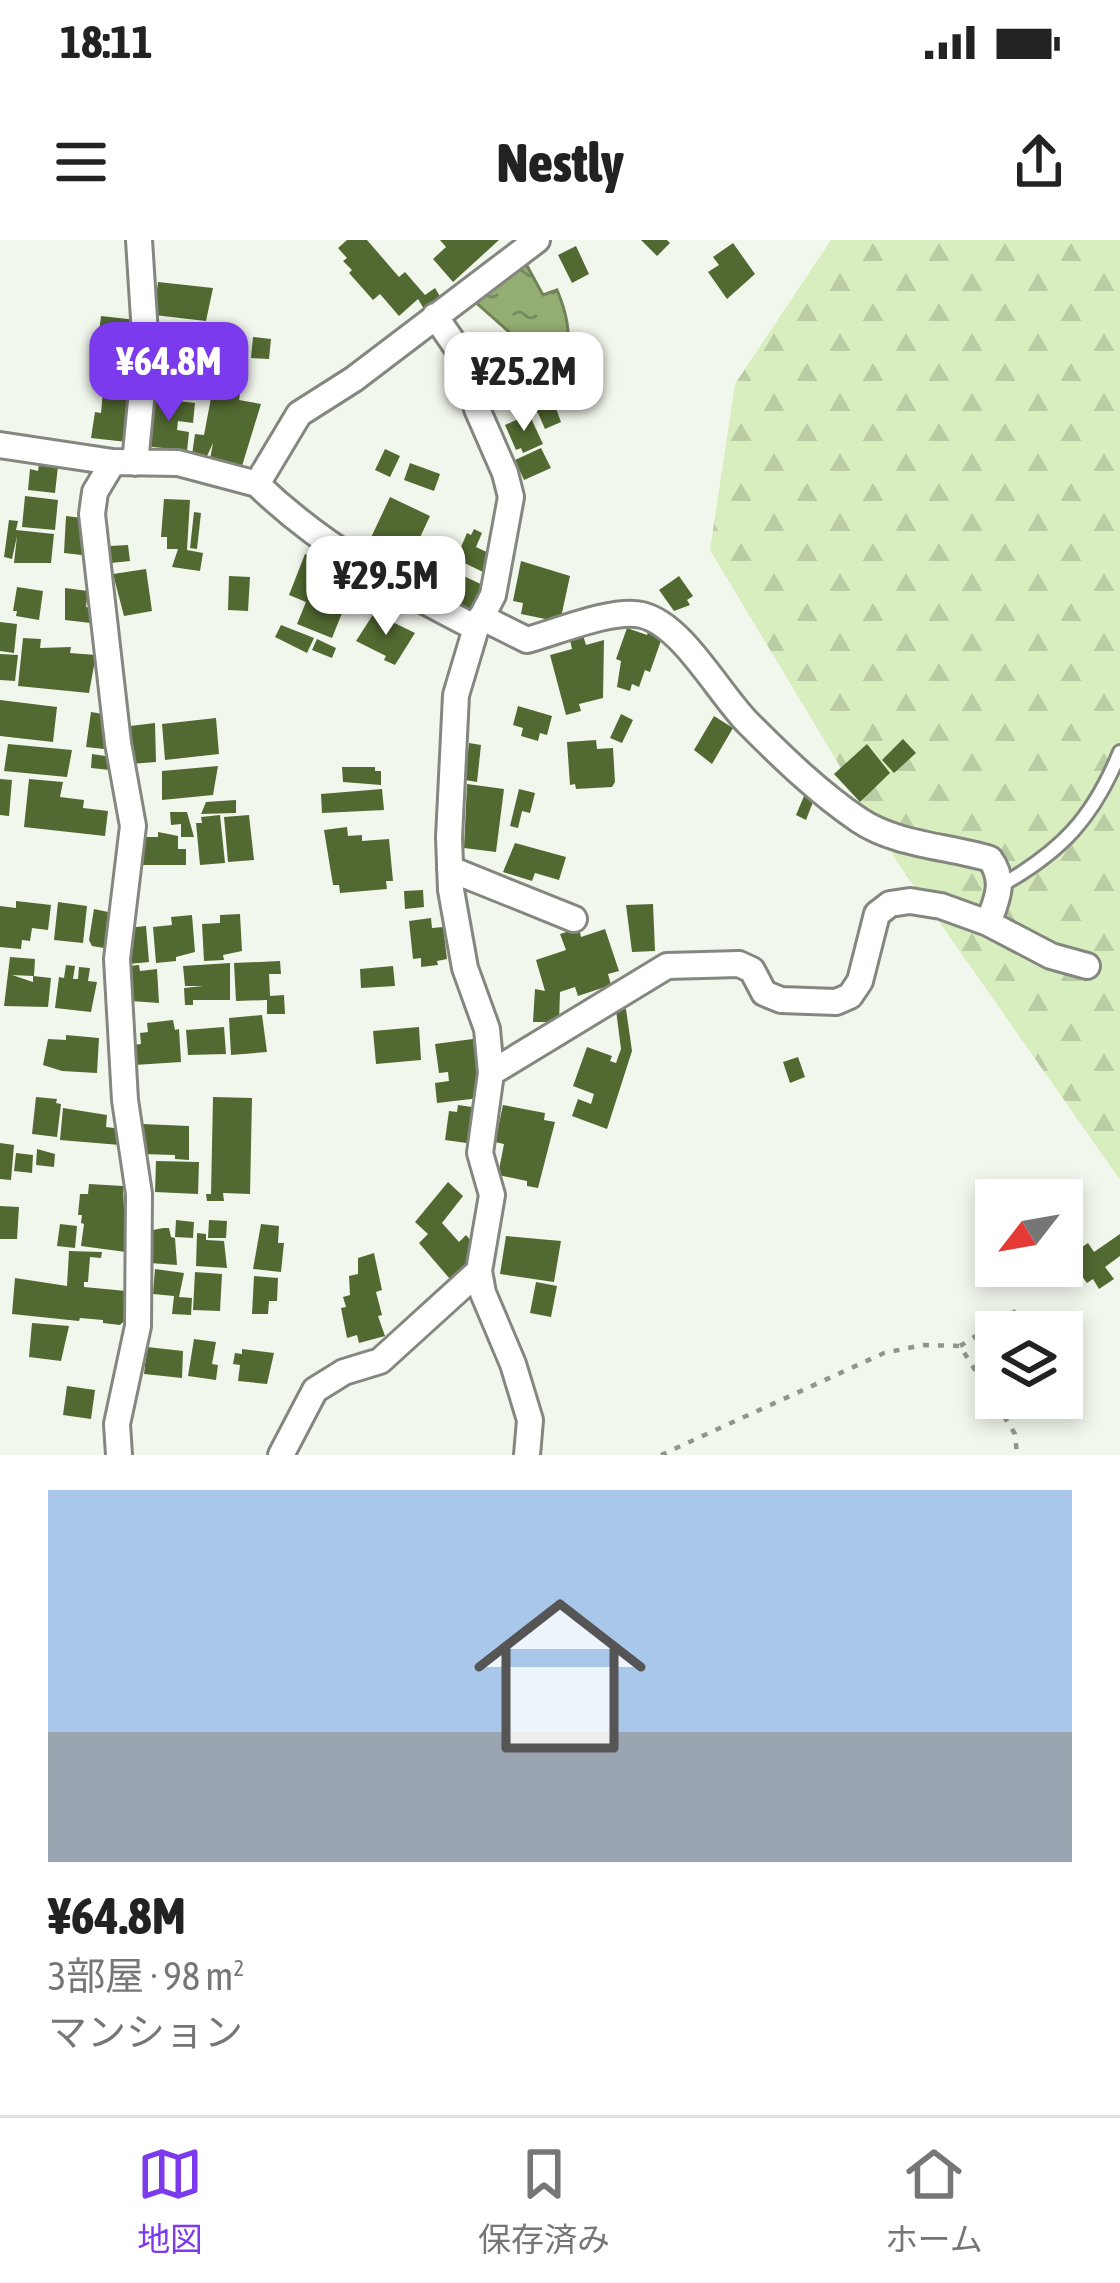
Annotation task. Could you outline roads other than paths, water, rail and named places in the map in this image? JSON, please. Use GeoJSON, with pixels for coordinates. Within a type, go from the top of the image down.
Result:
{"type":"FeatureCollection","features":[{"type":"Feature","properties":{"kind":"street"},"geometry":{"type":"LineString","coordinates":[[119,1455],[117,1424],[138,1326],[139,1194],[125,1100],[117,959],[133,826],[118,743],[92,514],[95,492],[124,463],[146,350],[139,240]]}},
{"type":"Feature","properties":{"kind":"street"},"geometry":{"type":"LineString","coordinates":[[257,484],[298,414],[354,379],[537,240]]}},
{"type":"Feature","properties":{"kind":"street"},"geometry":{"type":"LineString","coordinates":[[434,316],[466,361],[477,409],[512,497],[494,595],[479,622],[456,695],[450,868],[465,968],[487,1029],[491,1073],[480,1153],[492,1196],[479,1271],[530,1420],[527,1455]]}},
{"type":"Feature","properties":{"kind":"street"},"geometry":{"type":"LineString","coordinates":[[0,445],[124,463],[178,463],[257,484],[377,578],[527,640],[610,616],[638,613],[665,623],[746,721],[825,795],[864,824],[989,859],[999,872],[999,887],[988,923]]}},
{"type":"Feature","properties":{"kind":"street"},"geometry":{"type":"LineString","coordinates":[[450,868],[574,919]]}},
{"type":"Feature","properties":{"kind":"street"},"geometry":{"type":"LineString","coordinates":[[491,1073],[667,966],[739,964],[752,970],[764,993],[781,1000],[836,1002],[850,996],[860,981],[877,914],[890,904],[910,901],[941,906],[988,923],[1051,956],[1087,966]]}},
{"type":"Feature","properties":{"kind":"street"},"geometry":{"type":"LineString","coordinates":[[281,1455],[315,1390],[344,1372],[380,1360],[479,1271]]}},
{"type":"Feature","properties":{"kind":"lane"},"geometry":{"type":"LineString","coordinates":[[999,887],[1072,836],[1092,809],[1120,752]]}},
{"type":"Feature","properties":{"kind":"water"},"geometry":{"type":"Polygon","coordinates":[[[526,264],[543,295],[557,290],[560,298],[569,339],[568,357],[562,363],[542,361],[472,299],[526,264]]]}}]}
